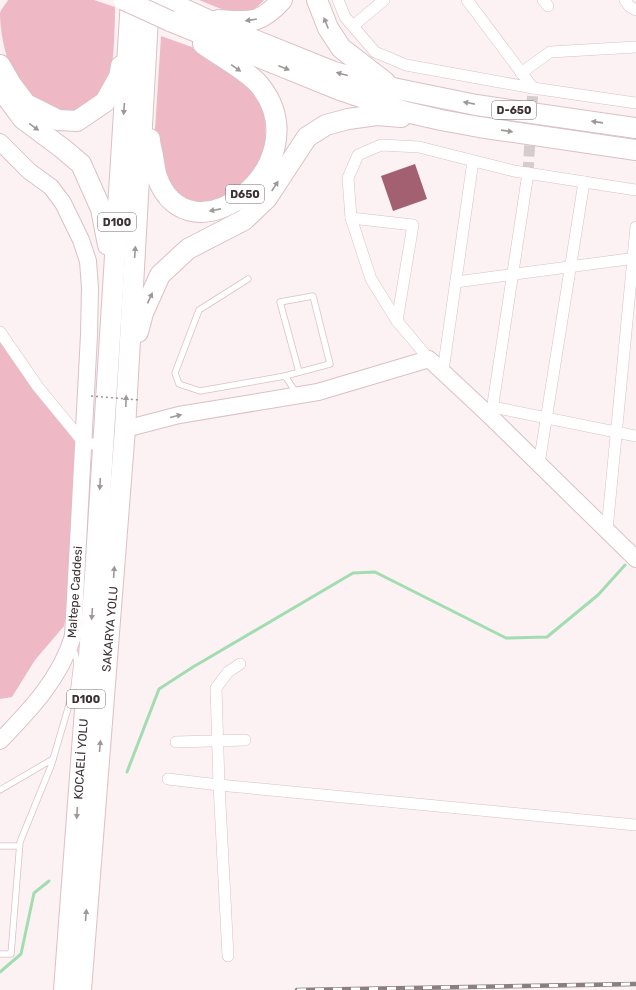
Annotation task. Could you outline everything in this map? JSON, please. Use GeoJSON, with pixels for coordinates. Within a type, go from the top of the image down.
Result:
{"type":"FeatureCollection","features":[{"type":"Feature","properties":{"kind":"highway","name":"D100"},"geometry":{"type":"LineString","coordinates":[[127,375],[149,0]]}},
{"type":"Feature","properties":{"kind":"highway","name":"D650"},"geometry":{"type":"LineString","coordinates":[[205,20],[252,22],[270,14],[282,0]]}},
{"type":"Feature","properties":{"kind":"highway"},"geometry":{"type":"LineString","coordinates":[[317,0],[328,28],[341,48],[393,88]]}},
{"type":"Feature","properties":{"kind":"highway","name":"D100"},"geometry":{"type":"LineString","coordinates":[[93,444],[128,5]]}},
{"type":"Feature","properties":{"kind":"highway","name":"D650"},"geometry":{"type":"LineString","coordinates":[[128,5],[169,9],[205,20],[334,72],[393,88]]}},
{"type":"Feature","properties":{"kind":"highway"},"geometry":{"type":"LineString","coordinates":[[0,65],[10,84],[26,104],[58,120],[77,121],[105,102],[119,77],[128,5]]}},
{"type":"Feature","properties":{"kind":"highway","name":"D650"},"geometry":{"type":"LineString","coordinates":[[147,54],[150,145],[156,173],[162,188],[178,204],[189,209],[212,212],[232,204],[249,190],[268,165],[277,138],[273,111],[266,95],[256,81],[169,9]]}},
{"type":"Feature","properties":{"kind":"highway","name":"D650"},"geometry":{"type":"LineString","coordinates":[[169,9],[340,90],[406,112],[441,120]]}},
{"type":"Feature","properties":{"kind":"highway"},"geometry":{"type":"LineString","coordinates":[[0,88],[23,119],[81,164],[101,209],[108,245],[93,444]]}},
{"type":"Feature","properties":{"kind":"highway","name":"D-650"},"geometry":{"type":"LineString","coordinates":[[393,88],[476,105],[636,128]]}},
{"type":"Feature","properties":{"kind":"highway","name":"D650"},"geometry":{"type":"LineString","coordinates":[[127,375],[143,313],[160,275],[188,249],[244,220],[267,198],[307,137],[326,125],[348,119],[377,115],[441,120]]}},
{"type":"Feature","properties":{"kind":"highway","name":"D-650"},"geometry":{"type":"LineString","coordinates":[[441,120],[636,150]]}},
{"type":"Feature","properties":{"kind":"highway","name":"SAKARYA YOLU"},"geometry":{"type":"LineString","coordinates":[[75,954],[125,429],[127,375]]}},
{"type":"Feature","properties":{"kind":"highway","name":"KOCAELİ YOLU"},"geometry":{"type":"LineString","coordinates":[[75,954],[94,584],[93,444]]}},
{"type":"Feature","properties":{"kind":"highway","name":"D100"},"geometry":{"type":"LineString","coordinates":[[64,990],[75,954]]}},
{"type":"Feature","properties":{"kind":"highway","name":"D100"},"geometry":{"type":"LineString","coordinates":[[75,954],[81,990]]}},
{"type":"Feature","properties":{"kind":"street"},"geometry":{"type":"LineString","coordinates":[[338,0],[345,17],[375,52],[406,65],[533,88],[636,103]]}},
{"type":"Feature","properties":{"kind":"street"},"geometry":{"type":"LineString","coordinates":[[353,26],[384,0]]}},
{"type":"Feature","properties":{"kind":"street"},"geometry":{"type":"LineString","coordinates":[[467,0],[533,88]]}},
{"type":"Feature","properties":{"kind":"street"},"geometry":{"type":"LineString","coordinates":[[625,0],[629,6],[636,10]]}},
{"type":"Feature","properties":{"kind":"street"},"geometry":{"type":"LineString","coordinates":[[521,73],[550,52],[636,47]]}},
{"type":"Feature","properties":{"kind":"street","name":"Maltepe Caddesi"},"geometry":{"type":"LineString","coordinates":[[0,741],[32,706],[54,677],[70,650],[73,636],[93,444],[90,288],[88,261],[81,240],[63,203],[51,187],[29,171],[1,145]]}},
{"type":"Feature","properties":{"kind":"street"},"geometry":{"type":"LineString","coordinates":[[636,190],[528,173],[419,147],[381,145],[358,155],[348,178],[351,218],[371,279],[397,320],[429,359],[492,412],[539,464],[636,559]]}},
{"type":"Feature","properties":{"kind":"street"},"geometry":{"type":"LineString","coordinates":[[443,371],[473,161]]}},
{"type":"Feature","properties":{"kind":"street"},"geometry":{"type":"LineString","coordinates":[[492,412],[528,173]]}},
{"type":"Feature","properties":{"kind":"street"},"geometry":{"type":"LineString","coordinates":[[539,464],[584,182]]}},
{"type":"Feature","properties":{"kind":"street"},"geometry":{"type":"LineString","coordinates":[[351,218],[413,226],[397,320]]}},
{"type":"Feature","properties":{"kind":"street"},"geometry":{"type":"LineString","coordinates":[[607,530],[636,227]]}},
{"type":"Feature","properties":{"kind":"street"},"geometry":{"type":"LineString","coordinates":[[456,282],[634,258]]}},
{"type":"Feature","properties":{"kind":"street"},"geometry":{"type":"LineString","coordinates":[[0,332],[38,387],[93,444]]}},
{"type":"Feature","properties":{"kind":"street"},"geometry":{"type":"LineString","coordinates":[[125,429],[179,414],[318,392],[429,359]]}},
{"type":"Feature","properties":{"kind":"street"},"geometry":{"type":"LineString","coordinates":[[492,412],[546,419],[616,431],[636,436]]}},
{"type":"Feature","properties":{"kind":"street"},"geometry":{"type":"LineString","coordinates":[[228,956],[219,785],[216,688],[228,672],[240,664]]}},
{"type":"Feature","properties":{"kind":"street"},"geometry":{"type":"LineString","coordinates":[[176,742],[245,740]]}},
{"type":"Feature","properties":{"kind":"street"},"geometry":{"type":"LineString","coordinates":[[168,779],[636,825]]}},
{"type":"Feature","properties":{"kind":"lane"},"geometry":{"type":"LineString","coordinates":[[248,279],[199,310],[176,373],[179,384],[200,391],[285,376],[330,364],[313,296],[280,302],[299,372]]}},
{"type":"Feature","properties":{"kind":"lane"},"geometry":{"type":"LineString","coordinates":[[285,376],[298,396]]}},
{"type":"Feature","properties":{"kind":"lane"},"geometry":{"type":"LineString","coordinates":[[0,954],[12,954],[19,846],[53,759],[74,688],[77,662],[75,653],[70,650]]}},
{"type":"Feature","properties":{"kind":"lane"},"geometry":{"type":"LineString","coordinates":[[0,790],[53,759]]}},
{"type":"Feature","properties":{"kind":"lane"},"geometry":{"type":"LineString","coordinates":[[0,846],[19,846]]}},
{"type":"Feature","properties":{"kind":"path"},"geometry":{"type":"LineString","coordinates":[[91,396],[140,400]]}},
{"type":"Feature","properties":{"kind":"shaded area"},"geometry":{"type":"Polygon","coordinates":[[[8,0],[94,0],[115,7],[114,46],[110,77],[103,90],[86,107],[76,111],[60,110],[43,105],[29,97],[24,92],[14,75],[6,55],[0,23],[1,10],[8,0]]]}},
{"type":"Feature","properties":{"kind":"shaded area"},"geometry":{"type":"Polygon","coordinates":[[[199,0],[264,0],[257,7],[249,11],[233,12],[199,0]]]}},
{"type":"Feature","properties":{"kind":"shaded area"},"geometry":{"type":"Polygon","coordinates":[[[161,36],[200,50],[239,75],[264,103],[266,149],[249,178],[221,202],[195,206],[173,193],[154,146],[161,36]]]}},
{"type":"Feature","properties":{"kind":"shaded area"},"geometry":{"type":"Polygon","coordinates":[[[0,338],[78,446],[71,585],[64,626],[35,660],[12,697],[0,699],[0,338]]]}},
{"type":"Feature","properties":{"kind":"building"},"geometry":{"type":"Polygon","coordinates":[[[415,164],[427,199],[393,211],[381,176],[415,164]]]}},
{"type":"Feature","properties":{"kind":"waterway"},"geometry":{"type":"LineString","coordinates":[[127,772],[159,689],[193,667],[353,573],[375,572],[506,638],[547,637],[598,595],[625,565]]}},
{"type":"Feature","properties":{"kind":"waterway"},"geometry":{"type":"LineString","coordinates":[[0,972],[21,954],[34,893],[49,881]]}},
{"type":"Feature","properties":{"kind":"tunnel"},"geometry":{"type":"LineString","coordinates":[[528,173],[533,88]]}},
{"type":"Feature","properties":{"kind":"railway"},"geometry":{"type":"LineString","coordinates":[[297,990],[636,984]]}}]}
